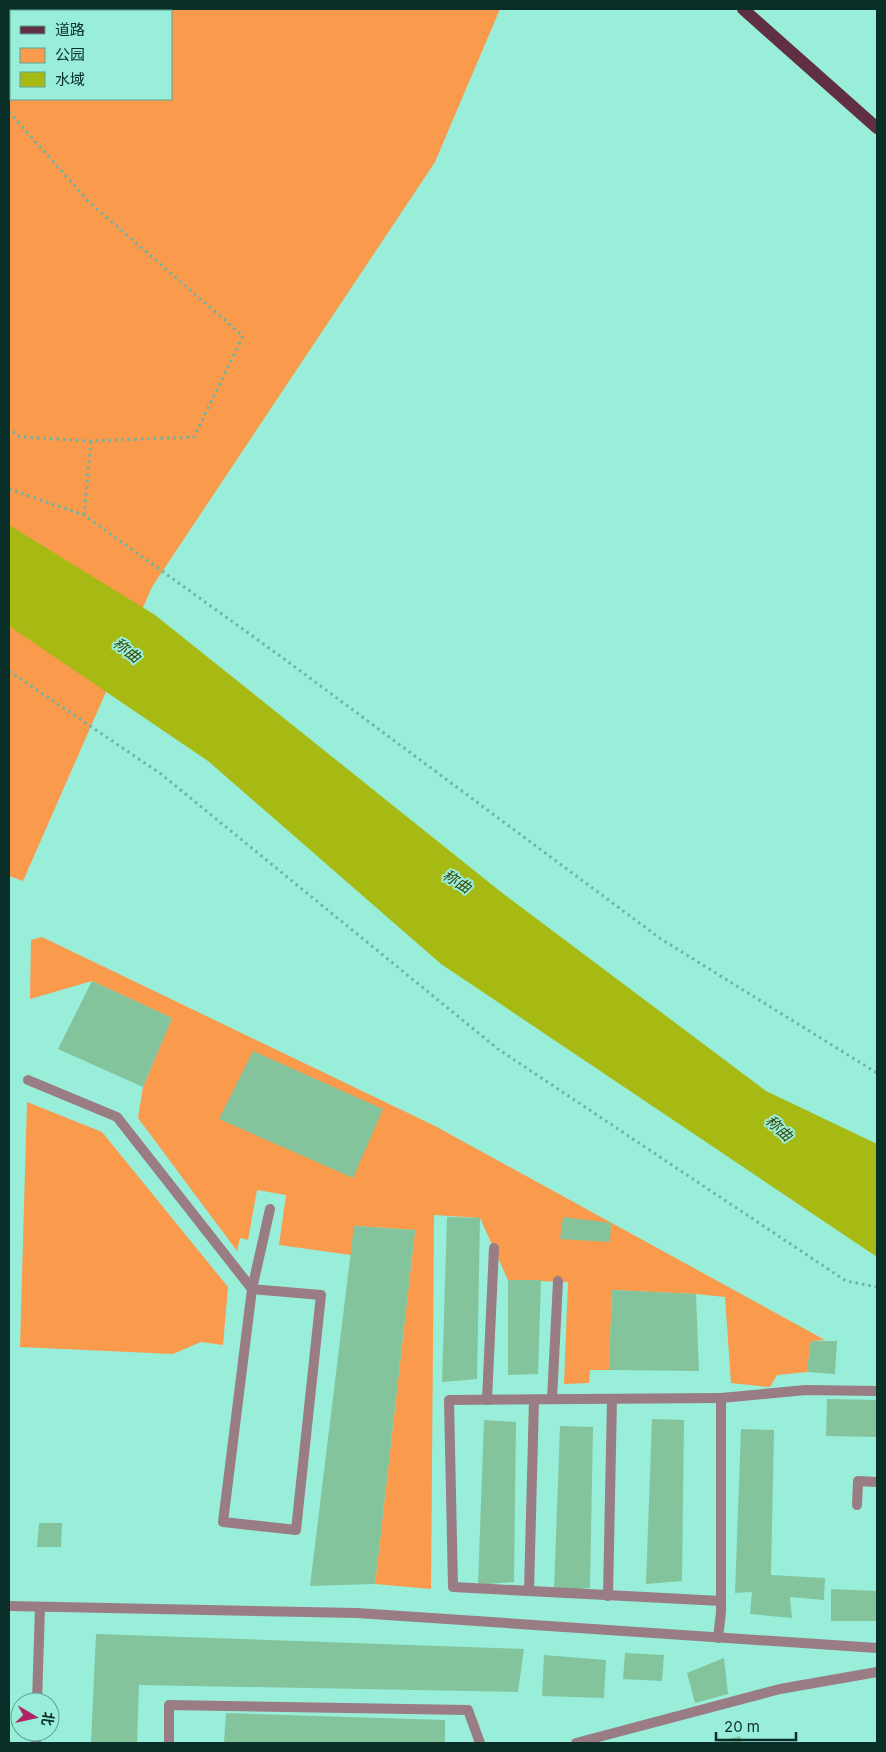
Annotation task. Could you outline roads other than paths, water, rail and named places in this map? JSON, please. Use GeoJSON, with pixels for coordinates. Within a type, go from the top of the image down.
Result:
{"type":"FeatureCollection","features":[{"type":"Feature","properties":{"kind":"main road"},"geometry":{"type":"LineString","coordinates":[[743,9],[877,128]]}},
{"type":"Feature","properties":{"kind":"street"},"geometry":{"type":"LineString","coordinates":[[28,1080],[117,1117],[252,1290],[320,1295],[296,1530],[223,1522],[252,1290],[270,1210]]}},
{"type":"Feature","properties":{"kind":"street"},"geometry":{"type":"LineString","coordinates":[[487,1400],[494,1248]]}},
{"type":"Feature","properties":{"kind":"street"},"geometry":{"type":"LineString","coordinates":[[552,1400],[558,1281]]}},
{"type":"Feature","properties":{"kind":"street"},"geometry":{"type":"LineString","coordinates":[[721,1601],[453,1587],[449,1400],[721,1398],[806,1390],[877,1391]]}},
{"type":"Feature","properties":{"kind":"street"},"geometry":{"type":"LineString","coordinates":[[718,1638],[721,1601],[721,1398]]}},
{"type":"Feature","properties":{"kind":"street"},"geometry":{"type":"LineString","coordinates":[[608,1596],[612,1399]]}},
{"type":"Feature","properties":{"kind":"street"},"geometry":{"type":"LineString","coordinates":[[529,1591],[534,1400]]}},
{"type":"Feature","properties":{"kind":"street"},"geometry":{"type":"LineString","coordinates":[[857,1505],[858,1481],[877,1482]]}},
{"type":"Feature","properties":{"kind":"street"},"geometry":{"type":"LineString","coordinates":[[9,1606],[356,1613],[877,1648]]}},
{"type":"Feature","properties":{"kind":"street"},"geometry":{"type":"LineString","coordinates":[[37,1692],[40,1607]]}},
{"type":"Feature","properties":{"kind":"street"},"geometry":{"type":"LineString","coordinates":[[576,1743],[780,1689],[877,1672]]}},
{"type":"Feature","properties":{"kind":"street"},"geometry":{"type":"LineString","coordinates":[[169,1743],[169,1705],[468,1710],[480,1743]]}},
{"type":"Feature","properties":{"kind":"water","name":"称曲"},"geometry":{"type":"Polygon","coordinates":[[[9,525],[155,615],[501,892],[766,1091],[877,1144],[877,1257],[441,964],[208,761],[9,626],[9,525]]]}}]}
